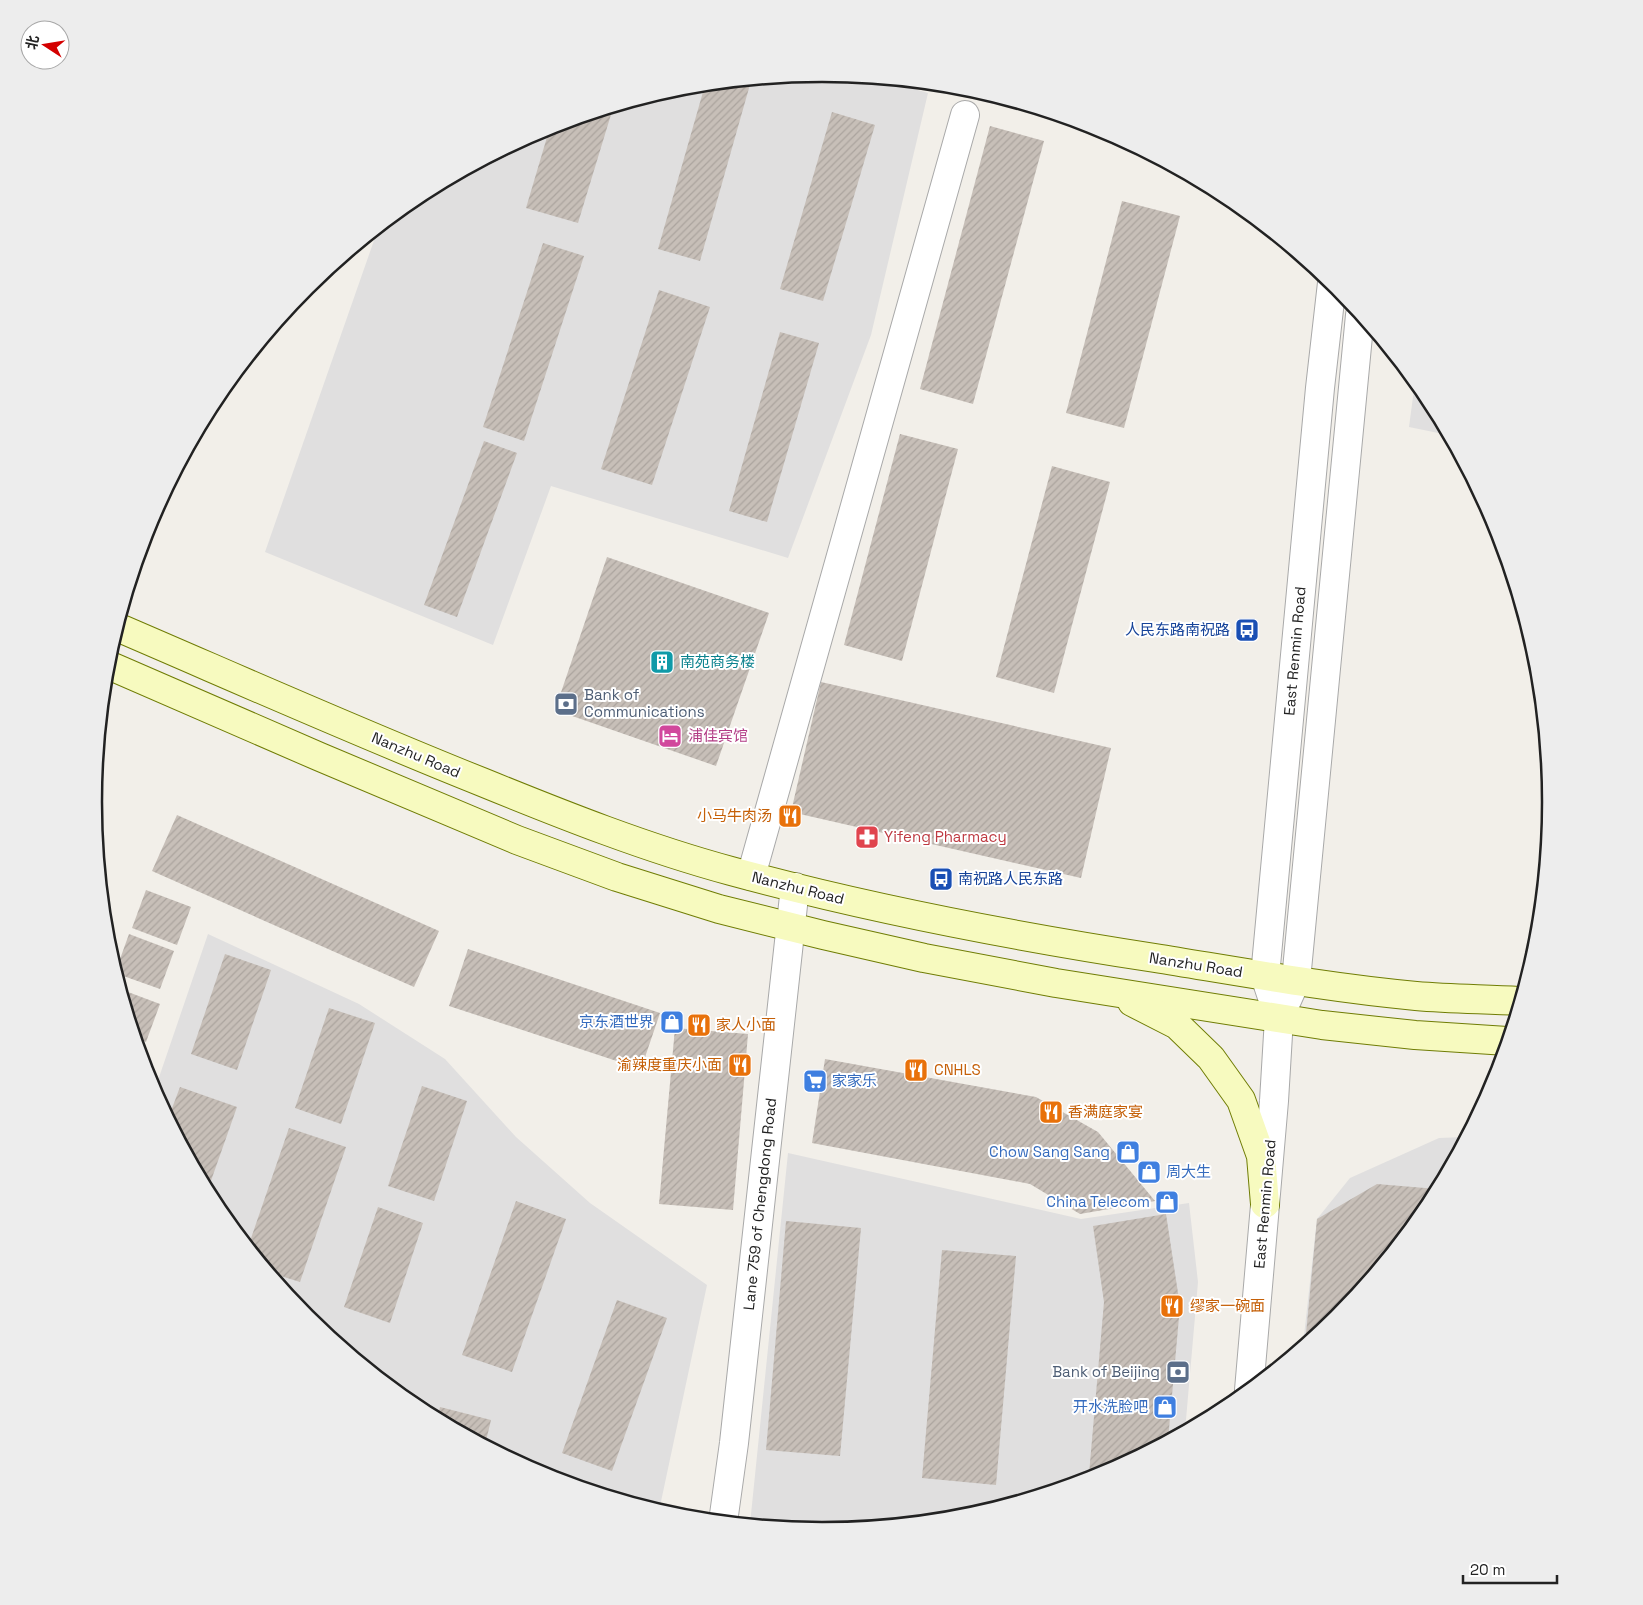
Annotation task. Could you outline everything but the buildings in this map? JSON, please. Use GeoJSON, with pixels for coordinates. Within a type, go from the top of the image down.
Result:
{"type":"FeatureCollection","features":[{"type":"Feature","properties":{"kind":"main road","name":"Nanzhu Road"},"geometry":{"type":"LineString","coordinates":[[123,629],[434,763],[532,802],[631,839],[730,871],[932,918],[1062,944],[1265,976],[1418,996],[1513,1001]]}},
{"type":"Feature","properties":{"kind":"main road"},"geometry":{"type":"LineString","coordinates":[[114,668],[329,761],[518,840],[617,877],[719,910],[924,958],[1110,992],[1332,1026],[1415,1035],[1501,1040]]}},
{"type":"Feature","properties":{"kind":"main road"},"geometry":{"type":"LineString","coordinates":[[1110,992],[1177,1025],[1211,1058],[1241,1100],[1262,1156],[1265,1204]]}},
{"type":"Feature","properties":{"kind":"street"},"geometry":{"type":"LineString","coordinates":[[751,876],[965,115]]}},
{"type":"Feature","properties":{"kind":"street","name":"East Renmin Road"},"geometry":{"type":"LineString","coordinates":[[1279,1018],[1265,976],[1320,388],[1331,293]]}},
{"type":"Feature","properties":{"kind":"street","name":"East Renmin Road"},"geometry":{"type":"LineString","coordinates":[[1250,1381],[1274,1102],[1279,1018],[1296,980],[1359,324]]}},
{"type":"Feature","properties":{"kind":"street","name":"Lane 759 of Chengdong Road"},"geometry":{"type":"LineString","coordinates":[[724,1515],[734,1443],[795,887]]}},
{"type":"Feature","properties":{"kind":"shaded area"},"geometry":{"type":"Polygon","coordinates":[[[822,82],[869,84],[914,89],[928,93],[871,335],[788,558],[551,486],[493,645],[265,552],[375,238],[421,204],[503,157],[546,137],[635,107],[681,96],[774,84],[822,82]]]}},
{"type":"Feature","properties":{"kind":"shaded area"},"geometry":{"type":"Polygon","coordinates":[[[1414,393],[1439,433],[1409,427],[1414,393]]]}},
{"type":"Feature","properties":{"kind":"shaded area"},"geometry":{"type":"Polygon","coordinates":[[[208,934],[359,1004],[445,1059],[516,1137],[590,1203],[707,1285],[660,1504],[590,1484],[546,1468],[503,1448],[461,1426],[421,1401],[383,1374],[347,1344],[312,1312],[250,1241],[223,1203],[198,1162],[158,1081],[208,934]]]}},
{"type":"Feature","properties":{"kind":"shaded area"},"geometry":{"type":"Polygon","coordinates":[[[1458,1137],[1420,1203],[1393,1241],[1363,1277],[1331,1312],[1304,1337],[1317,1219],[1350,1178],[1439,1138],[1458,1137]]]}},
{"type":"Feature","properties":{"kind":"shaded area"},"geometry":{"type":"Polygon","coordinates":[[[788,1153],[1081,1219],[1189,1203],[1198,1282],[1186,1423],[1140,1448],[1097,1468],[1008,1498],[962,1509],[869,1521],[774,1521],[751,1518],[788,1153]]]}},
{"type":"Feature","properties":{"kind":"place","name":"人民东路南祝路"},"geometry":{"type":"Point","coordinates":[1247,630]}},
{"type":"Feature","properties":{"kind":"place","name":"南苑商务楼"},"geometry":{"type":"Point","coordinates":[662,662]}},
{"type":"Feature","properties":{"kind":"place","name":"Bank of Communications"},"geometry":{"type":"Point","coordinates":[566,704]}},
{"type":"Feature","properties":{"kind":"place","name":"浦佳宾馆"},"geometry":{"type":"Point","coordinates":[670,736]}},
{"type":"Feature","properties":{"kind":"place","name":"小马牛肉汤"},"geometry":{"type":"Point","coordinates":[790,816]}},
{"type":"Feature","properties":{"kind":"place","name":"Yifeng Pharmacy"},"geometry":{"type":"Point","coordinates":[867,837]}},
{"type":"Feature","properties":{"kind":"place","name":"南祝路人民东路"},"geometry":{"type":"Point","coordinates":[941,879]}},
{"type":"Feature","properties":{"kind":"place","name":"京东酒世界"},"geometry":{"type":"Point","coordinates":[672,1022]}},
{"type":"Feature","properties":{"kind":"place","name":"家人小面"},"geometry":{"type":"Point","coordinates":[699,1025]}},
{"type":"Feature","properties":{"kind":"place","name":"渝辣度重庆小面"},"geometry":{"type":"Point","coordinates":[740,1065]}},
{"type":"Feature","properties":{"kind":"place","name":"CNHLS"},"geometry":{"type":"Point","coordinates":[916,1070]}},
{"type":"Feature","properties":{"kind":"place","name":"家家乐"},"geometry":{"type":"Point","coordinates":[815,1081]}},
{"type":"Feature","properties":{"kind":"place","name":"香满庭家宴"},"geometry":{"type":"Point","coordinates":[1051,1112]}},
{"type":"Feature","properties":{"kind":"place","name":"Chow Sang Sang"},"geometry":{"type":"Point","coordinates":[1128,1152]}},
{"type":"Feature","properties":{"kind":"place","name":"周大生"},"geometry":{"type":"Point","coordinates":[1149,1172]}},
{"type":"Feature","properties":{"kind":"place","name":"China Telecom"},"geometry":{"type":"Point","coordinates":[1167,1202]}},
{"type":"Feature","properties":{"kind":"place","name":"缪家一碗面"},"geometry":{"type":"Point","coordinates":[1172,1306]}},
{"type":"Feature","properties":{"kind":"place","name":"Bank of Beijing"},"geometry":{"type":"Point","coordinates":[1178,1372]}},
{"type":"Feature","properties":{"kind":"place","name":"开水洗脸吧"},"geometry":{"type":"Point","coordinates":[1165,1407]}}]}
